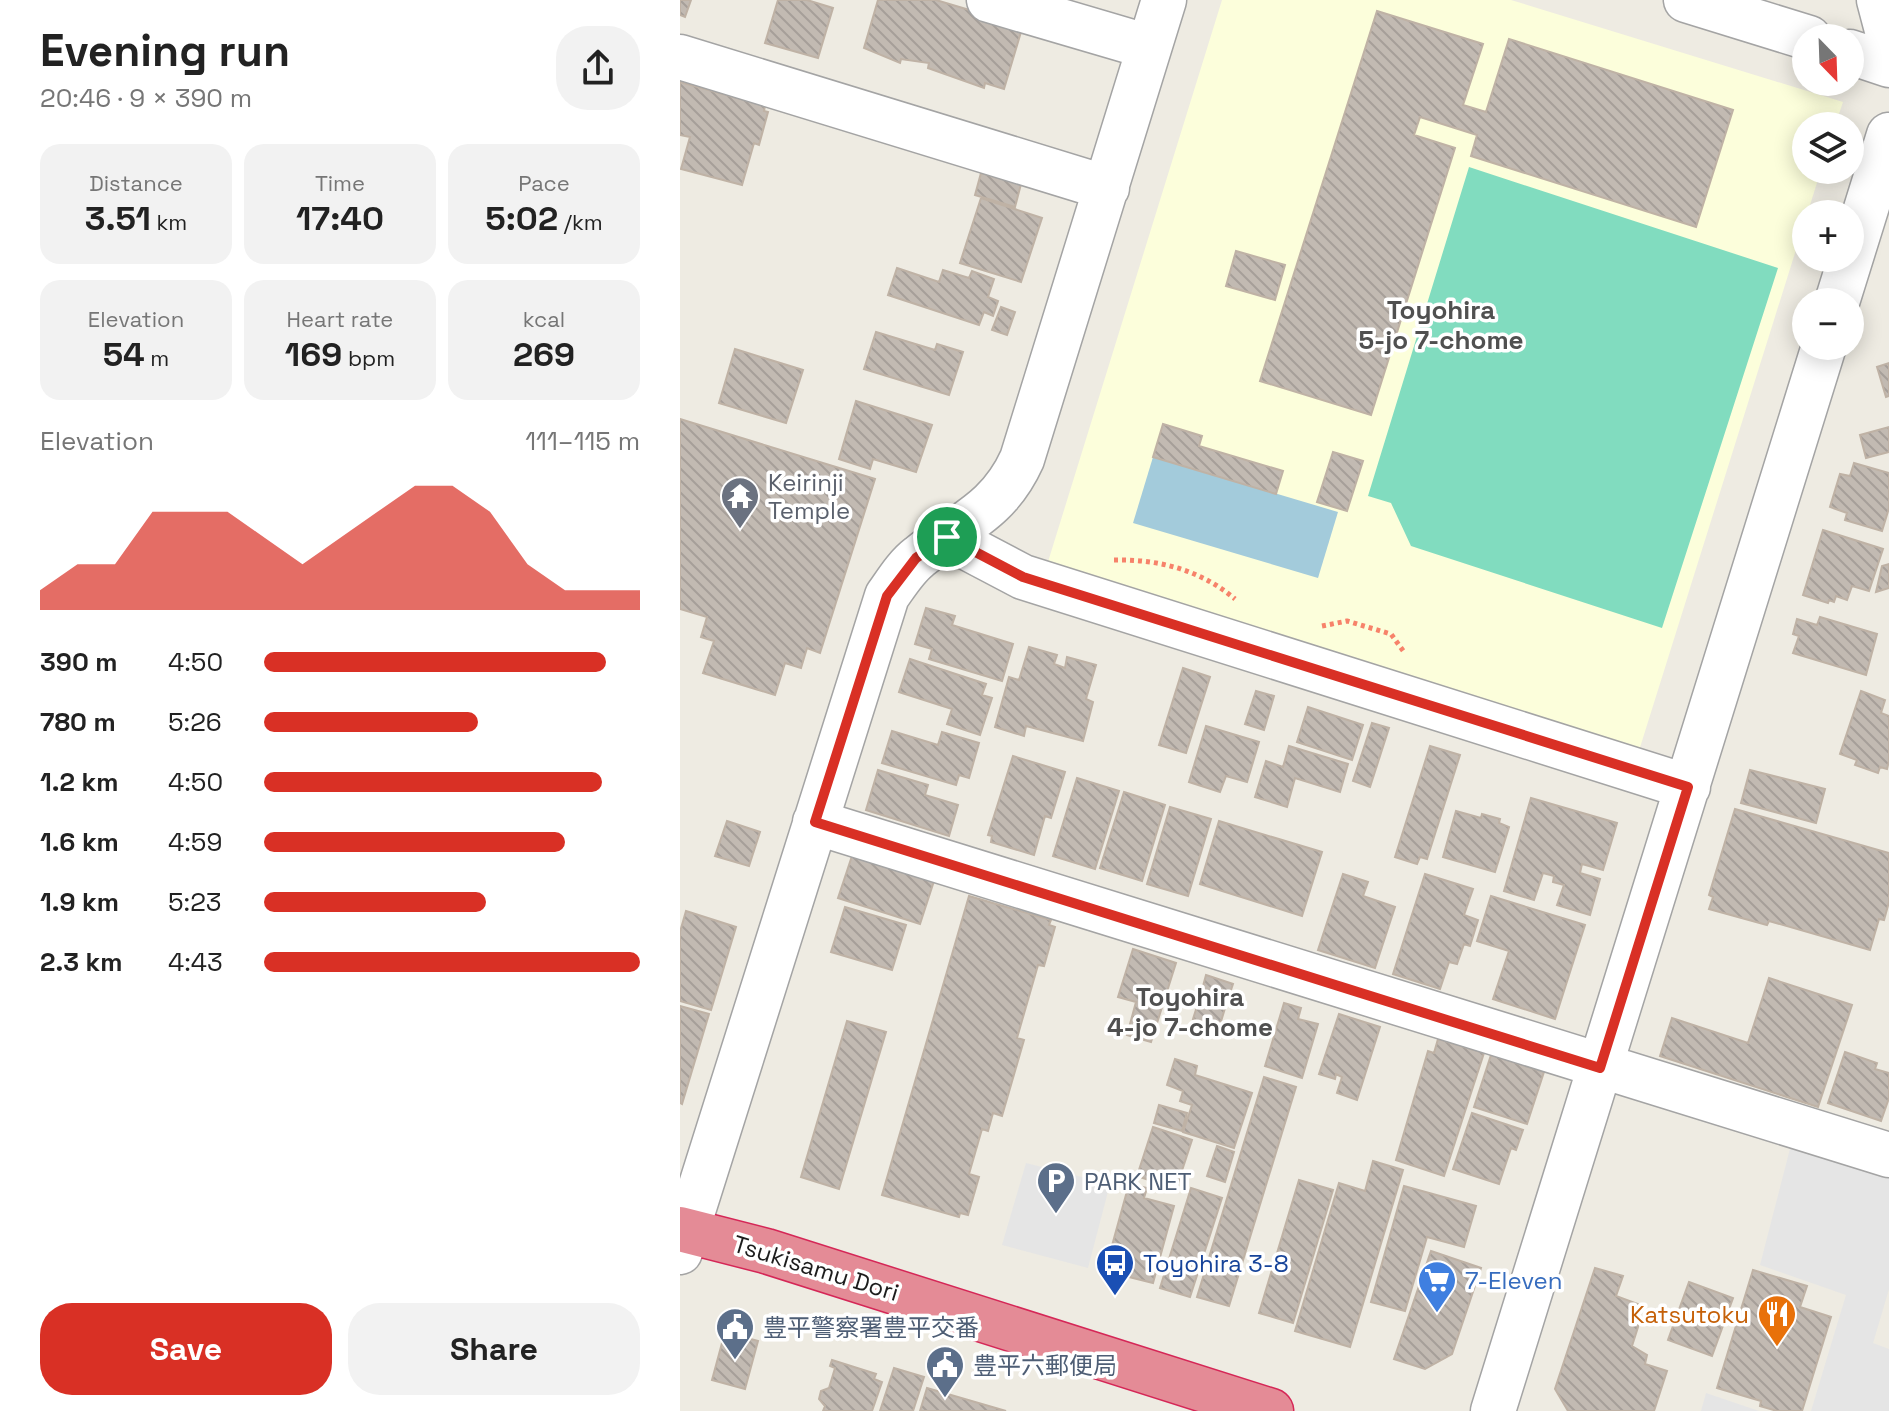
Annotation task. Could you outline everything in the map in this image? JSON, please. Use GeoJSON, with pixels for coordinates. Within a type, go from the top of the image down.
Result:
{"type":"FeatureCollection","features":[{"type":"Feature","properties":{"kind":"highway","name":"Tsukisamu Dori"},"geometry":{"type":"LineString","coordinates":[[682,1237],[766,1251],[1271,1411]]}},
{"type":"Feature","properties":{"kind":"street"},"geometry":{"type":"LineString","coordinates":[[989,0],[1149,47]]}},
{"type":"Feature","properties":{"kind":"street"},"geometry":{"type":"LineString","coordinates":[[682,1237],[887,596],[916,558],[992,506],[1010,486],[1022,459],[1164,0]]}},
{"type":"Feature","properties":{"kind":"street"},"geometry":{"type":"LineString","coordinates":[[1686,0],[1792,33]]}},
{"type":"Feature","properties":{"kind":"street"},"geometry":{"type":"LineString","coordinates":[[1879,0],[1889,38]]}},
{"type":"Feature","properties":{"kind":"street"},"geometry":{"type":"LineString","coordinates":[[680,57],[1107,188]]}},
{"type":"Feature","properties":{"kind":"street"},"geometry":{"type":"LineString","coordinates":[[1864,57],[1889,65]]}},
{"type":"Feature","properties":{"kind":"street"},"geometry":{"type":"LineString","coordinates":[[1841,288],[1889,135]]}},
{"type":"Feature","properties":{"kind":"street"},"geometry":{"type":"LineString","coordinates":[[1493,1411],[1820,360]]}},
{"type":"Feature","properties":{"kind":"street"},"geometry":{"type":"LineString","coordinates":[[947,537],[1023,577],[1688,787]]}},
{"type":"Feature","properties":{"kind":"street"},"geometry":{"type":"LineString","coordinates":[[815,822],[1600,1068],[1889,1155]]}},
{"type":"Feature","properties":{"kind":"shaded area"},"geometry":{"type":"Polygon","coordinates":[[[1222,0],[1511,0],[1792,86],[1792,96],[1823,96],[1843,102],[1840,112],[1792,112],[1792,184],[1817,184],[1812,200],[1792,200],[1792,263],[1637,757],[1047,565],[1222,0]]]}},
{"type":"Feature","properties":{"kind":"shaded area"},"geometry":{"type":"Polygon","coordinates":[[[1792,1141],[1889,1176],[1889,1289],[1873,1343],[1889,1349],[1889,1411],[1811,1411],[1846,1295],[1760,1265],[1792,1141]]]}},
{"type":"Feature","properties":{"kind":"shaded area","name":"PARK NET"},"geometry":{"type":"Polygon","coordinates":[[[1026,1163],[1110,1184],[1088,1268],[1002,1245],[1026,1163]]]}},
{"type":"Feature","properties":{"kind":"shaded area"},"geometry":{"type":"Polygon","coordinates":[[[1706,1393],[1759,1411],[1701,1411],[1706,1393]]]}},
{"type":"Feature","properties":{"kind":"green space"},"geometry":{"type":"Polygon","coordinates":[[[1469,167],[1778,268],[1662,628],[1411,546],[1391,503],[1368,496],[1469,167]]]}},
{"type":"Feature","properties":{"kind":"water"},"geometry":{"type":"Polygon","coordinates":[[[1153,457],[1338,512],[1318,578],[1133,523],[1153,457]]]}},
{"type":"Feature","properties":{"kind":"building"},"geometry":{"type":"Polygon","coordinates":[[[680,0],[691,0],[685,17],[680,15],[680,0]]]}},
{"type":"Feature","properties":{"kind":"building"},"geometry":{"type":"Polygon","coordinates":[[[778,0],[807,0],[833,8],[818,58],[765,43],[778,0]]]}},
{"type":"Feature","properties":{"kind":"building"},"geometry":{"type":"Polygon","coordinates":[[[878,0],[936,0],[1003,20],[1021,32],[1004,89],[985,83],[984,88],[928,68],[929,63],[901,59],[900,63],[864,48],[878,0]]]}},
{"type":"Feature","properties":{"kind":"building"},"geometry":{"type":"Polygon","coordinates":[[[1377,11],[1483,44],[1463,105],[1486,112],[1509,39],[1733,110],[1696,227],[1471,156],[1477,135],[1420,117],[1414,135],[1455,148],[1371,415],[1260,381],[1377,11]]]}},
{"type":"Feature","properties":{"kind":"building"},"geometry":{"type":"Polygon","coordinates":[[[680,82],[765,106],[764,111],[768,112],[759,145],[754,143],[742,185],[681,169],[690,137],[680,135],[680,82]]]}},
{"type":"Feature","properties":{"kind":"building"},"geometry":{"type":"Polygon","coordinates":[[[981,173],[1021,184],[1015,207],[975,195],[981,173]]]}},
{"type":"Feature","properties":{"kind":"building"},"geometry":{"type":"Polygon","coordinates":[[[981,198],[1042,218],[1021,282],[960,263],[981,198]]]}},
{"type":"Feature","properties":{"kind":"building"},"geometry":{"type":"Polygon","coordinates":[[[1236,251],[1285,265],[1275,300],[1226,286],[1236,251]]]}},
{"type":"Feature","properties":{"kind":"building"},"geometry":{"type":"Polygon","coordinates":[[[897,268],[939,282],[943,270],[969,278],[972,271],[994,279],[988,297],[998,301],[993,316],[984,312],[979,325],[888,295],[897,268]]]}},
{"type":"Feature","properties":{"kind":"building"},"geometry":{"type":"Polygon","coordinates":[[[1001,307],[1015,312],[1007,335],[992,330],[1001,307]]]}},
{"type":"Feature","properties":{"kind":"building"},"geometry":{"type":"Polygon","coordinates":[[[876,332],[935,350],[937,344],[963,352],[949,395],[864,369],[876,332]]]}},
{"type":"Feature","properties":{"kind":"building"},"geometry":{"type":"Polygon","coordinates":[[[735,349],[803,370],[786,423],[719,403],[735,349]]]}},
{"type":"Feature","properties":{"kind":"building"},"geometry":{"type":"Polygon","coordinates":[[[1889,363],[1889,396],[1886,397],[1877,367],[1889,363]]]}},
{"type":"Feature","properties":{"kind":"building"},"geometry":{"type":"Polygon","coordinates":[[[856,401],[932,425],[916,472],[873,459],[870,469],[839,459],[856,401]]]}},
{"type":"Feature","properties":{"kind":"building"},"geometry":{"type":"Polygon","coordinates":[[[680,419],[875,479],[820,653],[807,648],[801,668],[785,663],[775,695],[703,673],[714,641],[701,637],[707,617],[680,609],[680,419]]]}},
{"type":"Feature","properties":{"kind":"building"},"geometry":{"type":"Polygon","coordinates":[[[1163,424],[1202,436],[1199,446],[1283,471],[1276,494],[1153,457],[1163,424]]]}},
{"type":"Feature","properties":{"kind":"building"},"geometry":{"type":"Polygon","coordinates":[[[1889,427],[1889,452],[1866,458],[1860,435],[1889,427]]]}},
{"type":"Feature","properties":{"kind":"building"},"geometry":{"type":"Polygon","coordinates":[[[1333,452],[1363,461],[1347,511],[1317,502],[1333,452]]]}},
{"type":"Feature","properties":{"kind":"building"},"geometry":{"type":"Polygon","coordinates":[[[1854,463],[1889,473],[1889,508],[1882,531],[1845,520],[1847,513],[1830,507],[1840,474],[1850,476],[1854,463]]]}},
{"type":"Feature","properties":{"kind":"building"},"geometry":{"type":"Polygon","coordinates":[[[1823,530],[1883,549],[1869,591],[1852,586],[1847,600],[1836,596],[1834,602],[1829,600],[1828,603],[1803,595],[1823,530]]]}},
{"type":"Feature","properties":{"kind":"building"},"geometry":{"type":"Polygon","coordinates":[[[1889,564],[1889,588],[1876,592],[1882,566],[1889,564]]]}},
{"type":"Feature","properties":{"kind":"building"},"geometry":{"type":"Polygon","coordinates":[[[926,608],[955,616],[952,625],[1013,644],[1002,681],[929,659],[932,649],[915,644],[926,608]]]}},
{"type":"Feature","properties":{"kind":"building"},"geometry":{"type":"Polygon","coordinates":[[[1820,617],[1877,634],[1866,675],[1793,653],[1799,636],[1793,634],[1797,619],[1817,625],[1820,617]]]}},
{"type":"Feature","properties":{"kind":"building"},"geometry":{"type":"Polygon","coordinates":[[[1029,647],[1057,655],[1054,664],[1065,668],[1067,657],[1096,665],[1086,699],[1093,702],[1083,741],[1026,726],[1024,736],[995,727],[1009,677],[1019,680],[1029,647]]]}},
{"type":"Feature","properties":{"kind":"building"},"geometry":{"type":"Polygon","coordinates":[[[910,659],[986,684],[982,695],[992,698],[980,735],[947,724],[952,709],[899,692],[910,659]]]}},
{"type":"Feature","properties":{"kind":"building"},"geometry":{"type":"Polygon","coordinates":[[[1183,668],[1210,677],[1186,753],[1159,745],[1183,668]]]}},
{"type":"Feature","properties":{"kind":"building"},"geometry":{"type":"Polygon","coordinates":[[[1256,691],[1274,696],[1264,730],[1245,724],[1256,691]]]}},
{"type":"Feature","properties":{"kind":"building"},"geometry":{"type":"Polygon","coordinates":[[[1861,691],[1885,700],[1881,713],[1889,716],[1889,761],[1887,769],[1880,767],[1878,773],[1855,765],[1857,760],[1840,754],[1861,691]]]}},
{"type":"Feature","properties":{"kind":"building"},"geometry":{"type":"Polygon","coordinates":[[[1308,707],[1363,725],[1352,760],[1297,742],[1308,707]]]}},
{"type":"Feature","properties":{"kind":"building"},"geometry":{"type":"Polygon","coordinates":[[[1372,723],[1389,728],[1370,787],[1353,781],[1372,723]]]}},
{"type":"Feature","properties":{"kind":"building"},"geometry":{"type":"Polygon","coordinates":[[[1206,726],[1259,742],[1247,782],[1226,776],[1220,792],[1189,782],[1206,726]]]}},
{"type":"Feature","properties":{"kind":"building"},"geometry":{"type":"Polygon","coordinates":[[[892,731],[938,745],[942,732],[979,743],[969,778],[959,775],[956,785],[882,763],[892,731]]]}},
{"type":"Feature","properties":{"kind":"building"},"geometry":{"type":"Polygon","coordinates":[[[1289,746],[1348,764],[1340,792],[1295,778],[1287,807],[1255,797],[1266,761],[1283,767],[1289,746]]]}},
{"type":"Feature","properties":{"kind":"building"},"geometry":{"type":"Polygon","coordinates":[[[1430,746],[1460,755],[1427,859],[1420,857],[1417,864],[1395,857],[1430,746]]]}},
{"type":"Feature","properties":{"kind":"building"},"geometry":{"type":"Polygon","coordinates":[[[1013,756],[1065,772],[1051,818],[1045,816],[1034,855],[991,842],[992,836],[988,835],[1013,756]]]}},
{"type":"Feature","properties":{"kind":"building"},"geometry":{"type":"Polygon","coordinates":[[[878,770],[928,785],[925,795],[958,805],[949,836],[866,810],[878,770]]]}},
{"type":"Feature","properties":{"kind":"building"},"geometry":{"type":"Polygon","coordinates":[[[1750,770],[1825,789],[1816,823],[1741,803],[1750,770]]]}},
{"type":"Feature","properties":{"kind":"building"},"geometry":{"type":"Polygon","coordinates":[[[1077,778],[1119,791],[1095,869],[1053,856],[1077,778]]]}},
{"type":"Feature","properties":{"kind":"building"},"geometry":{"type":"Polygon","coordinates":[[[1124,792],[1165,805],[1142,881],[1100,868],[1124,792]]]}},
{"type":"Feature","properties":{"kind":"building"},"geometry":{"type":"Polygon","coordinates":[[[1531,798],[1617,823],[1603,870],[1582,864],[1580,873],[1600,879],[1590,915],[1557,905],[1564,885],[1553,882],[1554,876],[1543,873],[1534,900],[1504,891],[1531,798]]]}},
{"type":"Feature","properties":{"kind":"building"},"geometry":{"type":"Polygon","coordinates":[[[1170,807],[1211,819],[1188,896],[1147,884],[1170,807]]]}},
{"type":"Feature","properties":{"kind":"building"},"geometry":{"type":"Polygon","coordinates":[[[1735,809],[1889,853],[1889,902],[1884,920],[1879,919],[1870,950],[1769,921],[1767,925],[1709,909],[1713,897],[1709,895],[1735,809]]]}},
{"type":"Feature","properties":{"kind":"building"},"geometry":{"type":"Polygon","coordinates":[[[1456,811],[1481,818],[1482,814],[1500,819],[1499,823],[1509,827],[1495,872],[1443,857],[1456,811]]]}},
{"type":"Feature","properties":{"kind":"building"},"geometry":{"type":"Polygon","coordinates":[[[727,821],[760,832],[749,866],[715,856],[727,821]]]}},
{"type":"Feature","properties":{"kind":"building"},"geometry":{"type":"Polygon","coordinates":[[[1219,821],[1322,852],[1302,916],[1200,884],[1219,821]]]}},
{"type":"Feature","properties":{"kind":"building"},"geometry":{"type":"Polygon","coordinates":[[[852,856],[934,881],[920,924],[838,898],[852,856]]]}},
{"type":"Feature","properties":{"kind":"building"},"geometry":{"type":"Polygon","coordinates":[[[1343,874],[1368,882],[1363,896],[1395,907],[1375,968],[1318,950],[1343,874]]]}},
{"type":"Feature","properties":{"kind":"building"},"geometry":{"type":"Polygon","coordinates":[[[1425,874],[1473,889],[1464,915],[1478,920],[1470,946],[1464,944],[1457,964],[1449,962],[1440,989],[1393,974],[1425,874]]]}},
{"type":"Feature","properties":{"kind":"building"},"geometry":{"type":"Polygon","coordinates":[[[969,896],[1051,920],[1049,925],[1055,927],[1044,966],[1038,965],[1017,1038],[1024,1040],[1002,1116],[993,1113],[988,1131],[982,1129],[969,1174],[979,1177],[968,1215],[960,1213],[959,1217],[882,1195],[969,896]]]}},
{"type":"Feature","properties":{"kind":"building"},"geometry":{"type":"Polygon","coordinates":[[[1491,896],[1585,925],[1555,1019],[1493,999],[1509,951],[1477,941],[1491,896]]]}},
{"type":"Feature","properties":{"kind":"building"},"geometry":{"type":"Polygon","coordinates":[[[845,907],[906,925],[892,970],[831,952],[845,907]]]}},
{"type":"Feature","properties":{"kind":"building"},"geometry":{"type":"Polygon","coordinates":[[[686,911],[736,927],[711,1010],[680,1001],[680,932],[686,911]]]}},
{"type":"Feature","properties":{"kind":"building"},"geometry":{"type":"Polygon","coordinates":[[[1133,949],[1176,963],[1151,1042],[1127,1035],[1136,1002],[1118,997],[1133,949]]]}},
{"type":"Feature","properties":{"kind":"building"},"geometry":{"type":"Polygon","coordinates":[[[1206,975],[1233,984],[1226,1005],[1200,997],[1206,975]]]}},
{"type":"Feature","properties":{"kind":"building"},"geometry":{"type":"Polygon","coordinates":[[[1769,978],[1852,1005],[1818,1107],[1660,1056],[1672,1018],[1748,1043],[1769,978]]]}},
{"type":"Feature","properties":{"kind":"building"},"geometry":{"type":"Polygon","coordinates":[[[1200,997],[1226,1005],[1219,1028],[1193,1019],[1200,997]]]}},
{"type":"Feature","properties":{"kind":"building"},"geometry":{"type":"Polygon","coordinates":[[[1284,1003],[1301,1008],[1298,1019],[1318,1024],[1302,1078],[1265,1066],[1284,1003]]]}},
{"type":"Feature","properties":{"kind":"building"},"geometry":{"type":"Polygon","coordinates":[[[680,1006],[709,1014],[682,1104],[680,1103],[680,1006]]]}},
{"type":"Feature","properties":{"kind":"building"},"geometry":{"type":"Polygon","coordinates":[[[1339,1014],[1380,1027],[1357,1100],[1337,1093],[1342,1077],[1336,1074],[1335,1079],[1319,1074],[1339,1014]]]}},
{"type":"Feature","properties":{"kind":"building"},"geometry":{"type":"Polygon","coordinates":[[[847,1021],[886,1032],[839,1189],[801,1177],[847,1021]]]}},
{"type":"Feature","properties":{"kind":"building"},"geometry":{"type":"Polygon","coordinates":[[[1438,1039],[1484,1053],[1444,1176],[1396,1160],[1428,1051],[1434,1053],[1438,1039]]]}},
{"type":"Feature","properties":{"kind":"building"},"geometry":{"type":"Polygon","coordinates":[[[1845,1052],[1877,1063],[1875,1069],[1889,1073],[1889,1098],[1881,1121],[1828,1103],[1845,1052]]]}},
{"type":"Feature","properties":{"kind":"building"},"geometry":{"type":"Polygon","coordinates":[[[1491,1055],[1544,1072],[1527,1124],[1474,1107],[1491,1055]]]}},
{"type":"Feature","properties":{"kind":"building"},"geometry":{"type":"Polygon","coordinates":[[[1175,1059],[1197,1066],[1195,1075],[1252,1093],[1234,1148],[1183,1132],[1192,1105],[1180,1101],[1183,1091],[1167,1085],[1175,1059]]]}},
{"type":"Feature","properties":{"kind":"building"},"geometry":{"type":"Polygon","coordinates":[[[1264,1077],[1296,1087],[1229,1306],[1197,1297],[1264,1077]]]}},
{"type":"Feature","properties":{"kind":"building"},"geometry":{"type":"Polygon","coordinates":[[[1159,1105],[1187,1113],[1182,1131],[1154,1123],[1159,1105]]]}},
{"type":"Feature","properties":{"kind":"building"},"geometry":{"type":"Polygon","coordinates":[[[1472,1113],[1523,1130],[1516,1150],[1511,1148],[1499,1184],[1453,1169],[1472,1113]]]}},
{"type":"Feature","properties":{"kind":"building"},"geometry":{"type":"Polygon","coordinates":[[[1153,1127],[1192,1140],[1176,1189],[1137,1176],[1153,1127]]]}},
{"type":"Feature","properties":{"kind":"building"},"geometry":{"type":"Polygon","coordinates":[[[1217,1146],[1234,1152],[1225,1182],[1207,1176],[1217,1146]]]}},
{"type":"Feature","properties":{"kind":"building"},"geometry":{"type":"Polygon","coordinates":[[[1373,1161],[1403,1170],[1350,1347],[1295,1331],[1339,1183],[1365,1191],[1373,1161]]]}},
{"type":"Feature","properties":{"kind":"building"},"geometry":{"type":"Polygon","coordinates":[[[1299,1180],[1333,1190],[1293,1323],[1259,1313],[1299,1180]]]}},
{"type":"Feature","properties":{"kind":"building"},"geometry":{"type":"Polygon","coordinates":[[[1129,1184],[1147,1188],[1144,1198],[1174,1206],[1153,1283],[1105,1271],[1129,1184]]]}},
{"type":"Feature","properties":{"kind":"building"},"geometry":{"type":"Polygon","coordinates":[[[1404,1186],[1476,1206],[1464,1247],[1427,1237],[1405,1311],[1371,1302],[1404,1186]]]}},
{"type":"Feature","properties":{"kind":"building"},"geometry":{"type":"Polygon","coordinates":[[[1191,1188],[1222,1198],[1190,1297],[1160,1288],[1191,1188]]]}},
{"type":"Feature","properties":{"kind":"building"},"geometry":{"type":"Polygon","coordinates":[[[1431,1251],[1481,1268],[1452,1354],[1425,1369],[1394,1359],[1431,1251]]]}},
{"type":"Feature","properties":{"kind":"building"},"geometry":{"type":"Polygon","coordinates":[[[1595,1268],[1623,1276],[1616,1296],[1638,1304],[1635,1314],[1639,1315],[1638,1327],[1632,1346],[1647,1355],[1645,1364],[1667,1371],[1654,1411],[1568,1411],[1555,1389],[1595,1268]]]}},
{"type":"Feature","properties":{"kind":"building"},"geometry":{"type":"Polygon","coordinates":[[[1753,1270],[1807,1286],[1800,1307],[1831,1317],[1802,1411],[1777,1411],[1760,1406],[1761,1401],[1717,1388],[1753,1270]]]}},
{"type":"Feature","properties":{"kind":"building"},"geometry":{"type":"Polygon","coordinates":[[[1689,1282],[1733,1298],[1712,1356],[1668,1340],[1689,1282]]]}},
{"type":"Feature","properties":{"kind":"building","name":"豊平警察署豊平交番"},"geometry":{"type":"Polygon","coordinates":[[[725,1332],[758,1341],[745,1389],[712,1380],[725,1332]]]}},
{"type":"Feature","properties":{"kind":"building"},"geometry":{"type":"Polygon","coordinates":[[[832,1360],[876,1374],[874,1379],[882,1382],[872,1411],[823,1411],[825,1406],[819,1399],[821,1391],[829,1388],[835,1368],[830,1366],[832,1360]]]}},
{"type":"Feature","properties":{"kind":"building"},"geometry":{"type":"Polygon","coordinates":[[[894,1368],[924,1377],[913,1411],[880,1411],[894,1368]]]}},
{"type":"Feature","properties":{"kind":"building","name":"豊平六郵便局"},"geometry":{"type":"Polygon","coordinates":[[[927,1388],[1006,1411],[920,1411],[927,1388]]]}},
{"type":"Feature","properties":{"kind":"place","name":"Keirinji Temple"},"geometry":{"type":"Point","coordinates":[740,530]}},
{"type":"Feature","properties":{"kind":"place","name":"PARK NET"},"geometry":{"type":"Point","coordinates":[1056,1215]}},
{"type":"Feature","properties":{"kind":"place","name":"Toyohira 3-8"},"geometry":{"type":"Point","coordinates":[1115,1297]}},
{"type":"Feature","properties":{"kind":"place","name":"7-Eleven"},"geometry":{"type":"Point","coordinates":[1437,1314]}},
{"type":"Feature","properties":{"kind":"place","name":"Katsutoku"},"geometry":{"type":"Point","coordinates":[1777,1348]}},
{"type":"Feature","properties":{"kind":"place","name":"豊平警察署豊平交番"},"geometry":{"type":"Point","coordinates":[735,1361]}},
{"type":"Feature","properties":{"kind":"place","name":"豊平六郵便局"},"geometry":{"type":"Point","coordinates":[945,1399]}},
{"type":"Feature","properties":{"kind":"district","name":"Toyohira 5-jo 7-chome"},"geometry":{"type":"Point","coordinates":[1441,325]}},
{"type":"Feature","properties":{"kind":"district","name":"Toyohira 4-jo 7-chome"},"geometry":{"type":"Point","coordinates":[1190,1012]}},
{"type":"Feature","properties":{"kind":"route"},"geometry":{"type":"LineString","coordinates":[[947,537],[1023,577],[1688,787],[1600,1068],[815,822],[887,596],[916,558],[947,537]]}}]}
